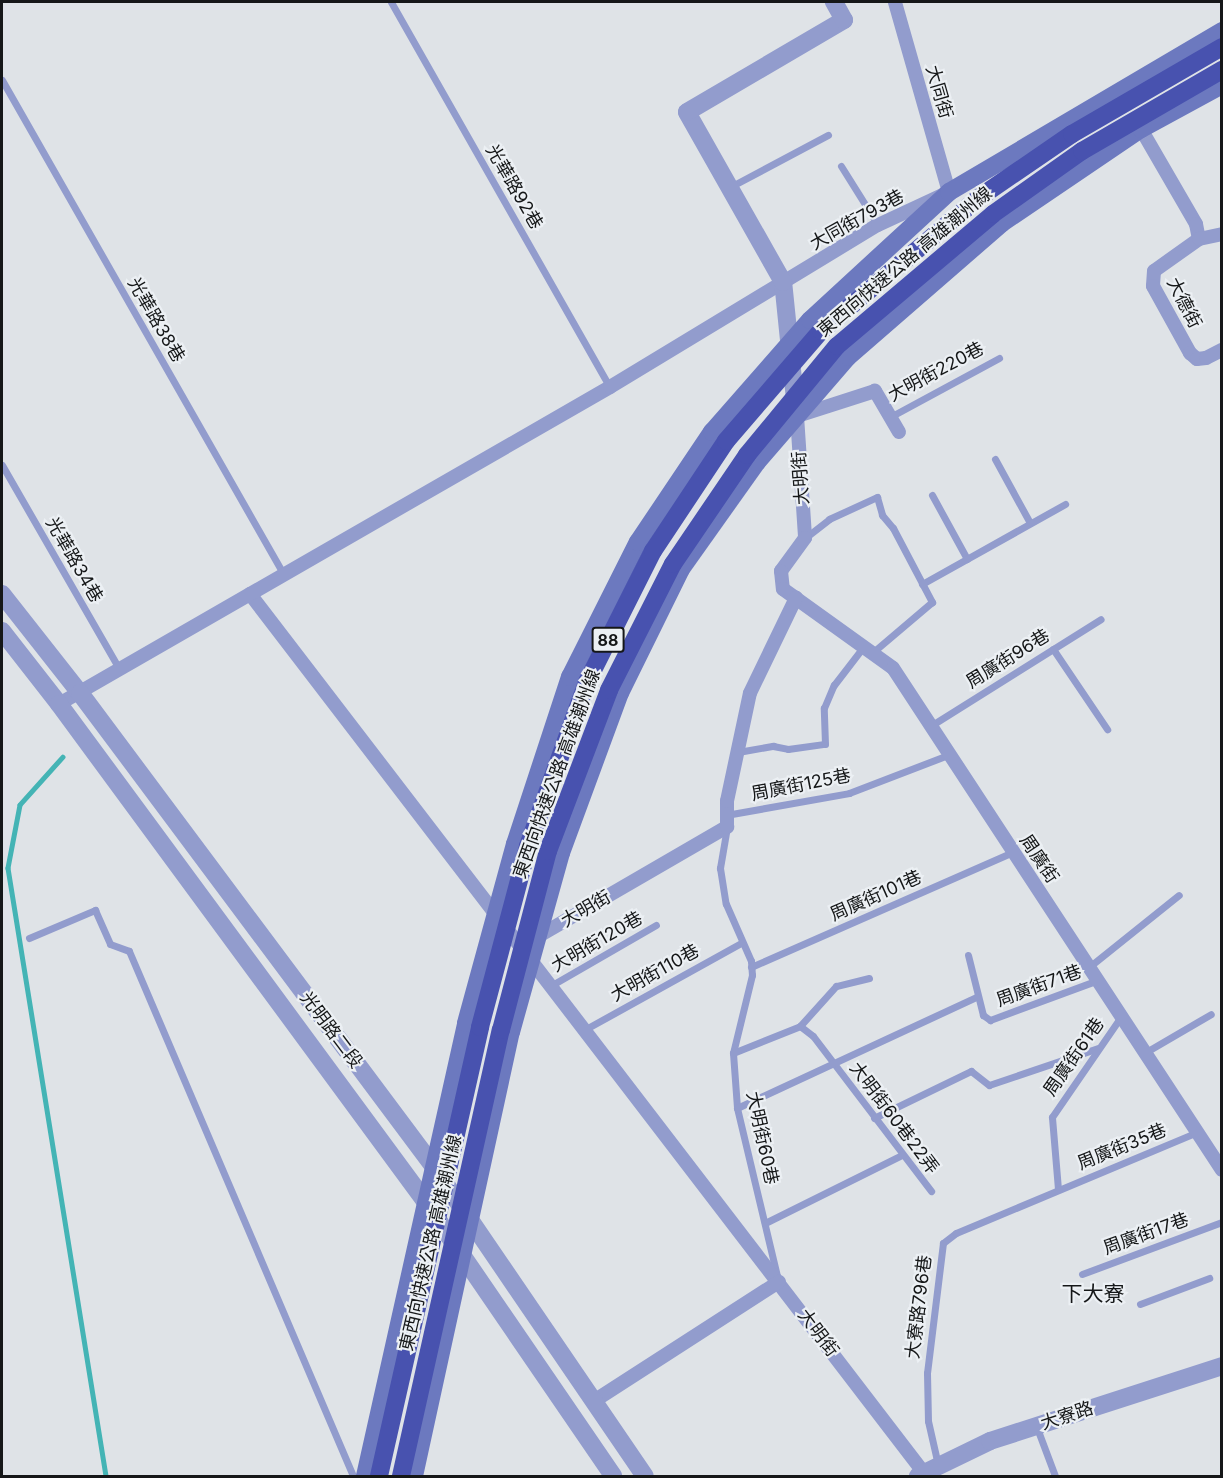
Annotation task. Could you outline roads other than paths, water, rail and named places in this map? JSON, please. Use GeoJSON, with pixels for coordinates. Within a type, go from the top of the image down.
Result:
{"type":"FeatureCollection","features":[{"type":"Feature","properties":{"kind":"highway","name":"東西向快速公路 高雄潮州線"},"geometry":{"type":"LineString","coordinates":[[379,1476],[480,1027],[528,846],[587,682],[653,551],[726,441],[821,331],[977,199],[1072,134],[1221,47]]}},
{"type":"Feature","properties":{"kind":"highway","name":"東西向快速公路 高雄潮州線"},"geometry":{"type":"LineString","coordinates":[[401,1476],[501,1030],[548,851],[609,690],[673,564],[747,455],[837,346],[993,214],[1082,151],[1221,70]]}},
{"type":"Feature","properties":{"kind":"main road"},"geometry":{"type":"LineString","coordinates":[[366,1476],[425,1201],[466,1023],[496,911],[570,677],[638,542],[712,432],[789,344],[949,192],[1064,121],[1221,32]]}},
{"type":"Feature","properties":{"kind":"main road"},"geometry":{"type":"LineString","coordinates":[[414,1476],[511,1032],[561,853],[620,693],[681,569],[757,462],[848,357],[1002,223],[1141,129],[1221,85]]}},
{"type":"Feature","properties":{"kind":"street","name":"大明街"},"geometry":{"type":"LineString","coordinates":[[805,538],[797,416],[783,282],[687,112],[844,20],[834,2]]}},
{"type":"Feature","properties":{"kind":"street","name":"大同街"},"geometry":{"type":"LineString","coordinates":[[895,2],[949,192]]}},
{"type":"Feature","properties":{"kind":"street"},"geometry":{"type":"LineString","coordinates":[[1141,129],[1196,224],[1199,239],[1221,234]]}},
{"type":"Feature","properties":{"kind":"street","name":"大同街793巷"},"geometry":{"type":"LineString","coordinates":[[59,704],[610,387],[878,225],[949,192]]}},
{"type":"Feature","properties":{"kind":"street","name":"大德街"},"geometry":{"type":"LineString","coordinates":[[1199,239],[1154,271],[1152,286],[1190,353],[1197,359],[1206,358],[1221,350]]}},
{"type":"Feature","properties":{"kind":"street","name":"大明街220巷"},"geometry":{"type":"LineString","coordinates":[[797,416],[875,391],[899,432]]}},
{"type":"Feature","properties":{"kind":"street"},"geometry":{"type":"LineString","coordinates":[[727,821],[736,753],[750,693],[795,598],[783,589],[781,571],[805,538]]}},
{"type":"Feature","properties":{"kind":"street","name":"光明路二段"},"geometry":{"type":"LineString","coordinates":[[2,594],[80,693],[434,1167],[645,1476]]}},
{"type":"Feature","properties":{"kind":"street","name":"大明街"},"geometry":{"type":"LineString","coordinates":[[250,594],[927,1472]]}},
{"type":"Feature","properties":{"kind":"street","name":"周廣街"},"geometry":{"type":"LineString","coordinates":[[795,598],[893,668],[932,725],[948,755],[1122,1015],[1221,1170]]}},
{"type":"Feature","properties":{"kind":"street","name":"光明路二段"},"geometry":{"type":"LineString","coordinates":[[2,632],[59,704],[425,1201],[613,1476]]}},
{"type":"Feature","properties":{"kind":"street","name":"大明街"},"geometry":{"type":"LineString","coordinates":[[537,937],[727,821]]}},
{"type":"Feature","properties":{"kind":"street"},"geometry":{"type":"LineString","coordinates":[[594,1401],[779,1281]]}},
{"type":"Feature","properties":{"kind":"street","name":"大寮路"},"geometry":{"type":"LineString","coordinates":[[927,1472],[990,1441],[1221,1366]]}},
{"type":"Feature","properties":{"kind":"street"},"geometry":{"type":"LineString","coordinates":[[591,1445],[613,1429]]}},
{"type":"Feature","properties":{"kind":"lane","name":"光華路92巷"},"geometry":{"type":"LineString","coordinates":[[391,2],[610,387]]}},
{"type":"Feature","properties":{"kind":"lane","name":"光華路38巷"},"geometry":{"type":"LineString","coordinates":[[2,80],[284,576]]}},
{"type":"Feature","properties":{"kind":"lane"},"geometry":{"type":"LineString","coordinates":[[728,187],[828,135]]}},
{"type":"Feature","properties":{"kind":"lane"},"geometry":{"type":"LineString","coordinates":[[842,165],[878,225]]}},
{"type":"Feature","properties":{"kind":"lane","name":"大明街220巷"},"geometry":{"type":"LineString","coordinates":[[890,417],[999,358]]}},
{"type":"Feature","properties":{"kind":"lane"},"geometry":{"type":"LineString","coordinates":[[995,459],[1030,523]]}},
{"type":"Feature","properties":{"kind":"lane","name":"光華路34巷"},"geometry":{"type":"LineString","coordinates":[[2,465],[120,670]]}},
{"type":"Feature","properties":{"kind":"lane"},"geometry":{"type":"LineString","coordinates":[[932,495],[967,559]]}},
{"type":"Feature","properties":{"kind":"lane"},"geometry":{"type":"LineString","coordinates":[[736,753],[773,746],[788,749],[825,744],[824,708],[834,685],[868,649],[932,602],[893,528],[882,515],[877,497],[829,519],[805,538]]}},
{"type":"Feature","properties":{"kind":"lane"},"geometry":{"type":"LineString","coordinates":[[922,584],[1065,504]]}},
{"type":"Feature","properties":{"kind":"lane","name":"周廣街96巷"},"geometry":{"type":"LineString","coordinates":[[932,725],[1101,618]]}},
{"type":"Feature","properties":{"kind":"lane"},"geometry":{"type":"LineString","coordinates":[[1053,649],[1107,729]]}},
{"type":"Feature","properties":{"kind":"lane","name":"周廣街125巷"},"geometry":{"type":"LineString","coordinates":[[727,821],[849,793],[948,755]]}},
{"type":"Feature","properties":{"kind":"lane","name":"大明街60巷"},"geometry":{"type":"LineString","coordinates":[[727,821],[720,868],[726,904],[751,967],[749,1000],[733,1053],[737,1107],[779,1281]]}},
{"type":"Feature","properties":{"kind":"lane","name":"周廣街101巷"},"geometry":{"type":"LineString","coordinates":[[751,967],[1013,852]]}},
{"type":"Feature","properties":{"kind":"lane"},"geometry":{"type":"LineString","coordinates":[[1089,967],[1179,895]]}},
{"type":"Feature","properties":{"kind":"lane"},"geometry":{"type":"LineString","coordinates":[[29,938],[95,910],[110,944],[129,951],[353,1476]]}},
{"type":"Feature","properties":{"kind":"lane","name":"大明街120巷"},"geometry":{"type":"LineString","coordinates":[[552,985],[656,925]]}},
{"type":"Feature","properties":{"kind":"lane","name":"大明街110巷"},"geometry":{"type":"LineString","coordinates":[[584,1030],[741,943]]}},
{"type":"Feature","properties":{"kind":"lane","name":"周廣街71巷"},"geometry":{"type":"LineString","coordinates":[[968,955],[976,997],[983,1015],[990,1020],[1098,980]]}},
{"type":"Feature","properties":{"kind":"lane"},"geometry":{"type":"LineString","coordinates":[[733,1053],[800,1026],[836,986],[869,978]]}},
{"type":"Feature","properties":{"kind":"lane","name":"大明街60巷22弄"},"geometry":{"type":"LineString","coordinates":[[737,1107],[976,997]]}},
{"type":"Feature","properties":{"kind":"lane"},"geometry":{"type":"LineString","coordinates":[[1146,1053],[1211,1014]]}},
{"type":"Feature","properties":{"kind":"lane","name":"周廣街61巷"},"geometry":{"type":"LineString","coordinates":[[1058,1189],[1052,1117],[1122,1015]]}},
{"type":"Feature","properties":{"kind":"lane","name":"大明街60巷22弄"},"geometry":{"type":"LineString","coordinates":[[800,1026],[813,1036],[931,1191]]}},
{"type":"Feature","properties":{"kind":"lane"},"geometry":{"type":"LineString","coordinates":[[874,1118],[970,1071],[989,1085],[1098,1048]]}},
{"type":"Feature","properties":{"kind":"lane","name":"周廣街35巷"},"geometry":{"type":"LineString","coordinates":[[1058,1189],[1198,1132]]}},
{"type":"Feature","properties":{"kind":"lane"},"geometry":{"type":"LineString","coordinates":[[765,1223],[902,1155]]}},
{"type":"Feature","properties":{"kind":"lane","name":"大寮路796巷"},"geometry":{"type":"LineString","coordinates":[[927,1472],[927,1373],[943,1243],[956,1233],[1058,1189]]}},
{"type":"Feature","properties":{"kind":"lane","name":"周廣街17巷"},"geometry":{"type":"LineString","coordinates":[[1082,1274],[1221,1222]]}},
{"type":"Feature","properties":{"kind":"lane"},"geometry":{"type":"LineString","coordinates":[[1140,1304],[1209,1278]]}},
{"type":"Feature","properties":{"kind":"lane"},"geometry":{"type":"LineString","coordinates":[[1036,1426],[1055,1476]]}},
{"type":"Feature","properties":{"kind":"waterway"},"geometry":{"type":"LineString","coordinates":[[63,757],[20,805],[8,868],[106,1476]]}},
{"type":"Feature","properties":{"kind":"district","name":"下大寮"},"geometry":{"type":"Point","coordinates":[1093,1294]}}]}
